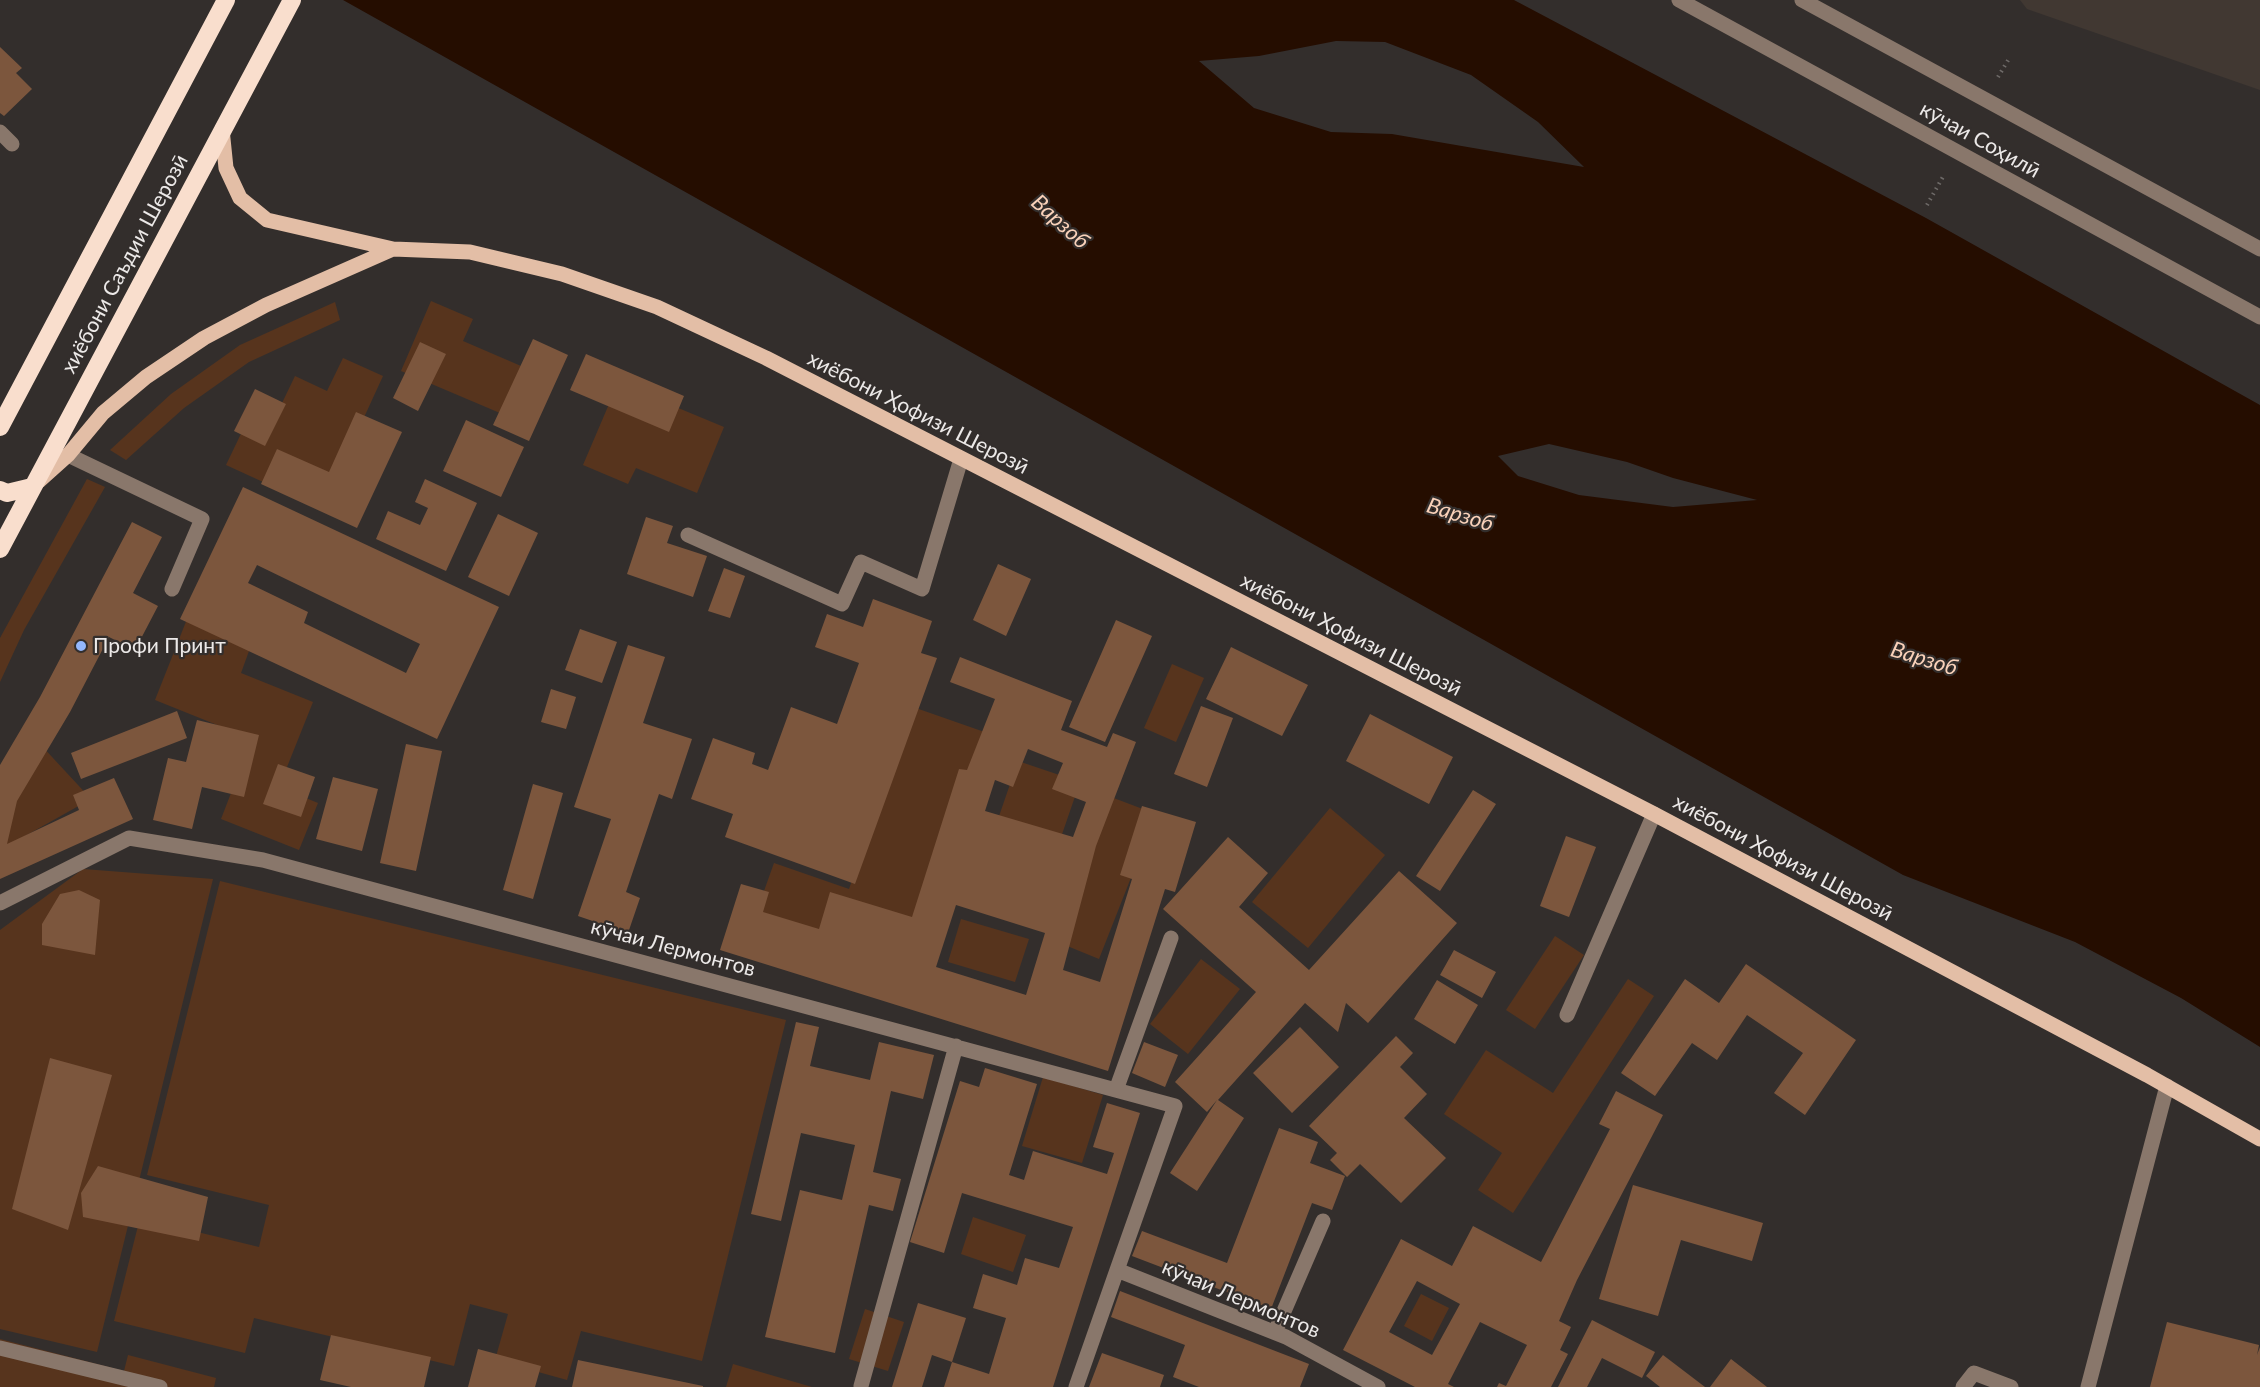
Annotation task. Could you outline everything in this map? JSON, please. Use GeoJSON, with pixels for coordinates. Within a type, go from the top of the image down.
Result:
{"type":"FeatureCollection","features":[{"type":"Feature","properties":{"kind":"highway","name":"хиёбони Саъдии Шерозӣ"},"geometry":{"type":"LineString","coordinates":[[0,427],[226,0]]}},
{"type":"Feature","properties":{"kind":"highway","name":"хиёбони Саъдии Шерозӣ"},"geometry":{"type":"LineString","coordinates":[[0,549],[292,0]]}},
{"type":"Feature","properties":{"kind":"highway"},"geometry":{"type":"LineString","coordinates":[[0,490],[7,493],[32,487]]}},
{"type":"Feature","properties":{"kind":"main road","name":"хиёбони Ҳофизи Шерозӣ"},"geometry":{"type":"LineString","coordinates":[[222,129],[226,168],[240,198],[267,220],[393,249],[470,252],[562,274],[657,307],[766,358],[1654,814],[2167,1086],[2260,1139]]}},
{"type":"Feature","properties":{"kind":"main road"},"geometry":{"type":"LineString","coordinates":[[32,487],[68,455],[103,413],[146,377],[204,338],[266,305],[393,249]]}},
{"type":"Feature","properties":{"kind":"street","name":"кӯчаи Соҳилӣ"},"geometry":{"type":"LineString","coordinates":[[1680,0],[2260,317]]}},
{"type":"Feature","properties":{"kind":"street","name":"кӯчаи Соҳилӣ"},"geometry":{"type":"LineString","coordinates":[[1802,0],[2260,249]]}},
{"type":"Feature","properties":{"kind":"street"},"geometry":{"type":"LineString","coordinates":[[0,132],[12,144]]}},
{"type":"Feature","properties":{"kind":"street"},"geometry":{"type":"LineString","coordinates":[[68,455],[202,519],[172,589]]}},
{"type":"Feature","properties":{"kind":"street"},"geometry":{"type":"LineString","coordinates":[[688,535],[842,604],[861,562],[922,589],[961,459]]}},
{"type":"Feature","properties":{"kind":"street"},"geometry":{"type":"LineString","coordinates":[[1567,1015],[1654,814]]}},
{"type":"Feature","properties":{"kind":"street","name":"кӯчаи Лермонтов"},"geometry":{"type":"LineString","coordinates":[[0,903],[129,838],[263,860],[1175,1106],[1076,1387]]}},
{"type":"Feature","properties":{"kind":"street"},"geometry":{"type":"LineString","coordinates":[[1116,1090],[1171,938]]}},
{"type":"Feature","properties":{"kind":"street"},"geometry":{"type":"LineString","coordinates":[[861,1386],[956,1046]]}},
{"type":"Feature","properties":{"kind":"street"},"geometry":{"type":"LineString","coordinates":[[2088,1387],[2167,1086]]}},
{"type":"Feature","properties":{"kind":"street"},"geometry":{"type":"LineString","coordinates":[[1275,1332],[1323,1221]]}},
{"type":"Feature","properties":{"kind":"street","name":"кӯчаи Лермонтов"},"geometry":{"type":"LineString","coordinates":[[1117,1270],[1275,1332],[1378,1387]]}},
{"type":"Feature","properties":{"kind":"street"},"geometry":{"type":"LineString","coordinates":[[0,1348],[160,1387]]}},
{"type":"Feature","properties":{"kind":"street"},"geometry":{"type":"LineString","coordinates":[[1963,1387],[1974,1374],[2011,1387]]}},
{"type":"Feature","properties":{"kind":"shaded area"},"geometry":{"type":"Polygon","coordinates":[[[2020,0],[2260,0],[2260,90],[2027,9],[2020,0]]]}},
{"type":"Feature","properties":{"kind":"shaded area"},"geometry":{"type":"Polygon","coordinates":[[[431,301],[473,319],[463,341],[528,369],[507,416],[401,371],[431,301]]]}},
{"type":"Feature","properties":{"kind":"shaded area"},"geometry":{"type":"Polygon","coordinates":[[[335,302],[340,320],[249,362],[184,408],[126,460],[110,450],[171,394],[240,345],[335,302]]]}},
{"type":"Feature","properties":{"kind":"shaded area"},"geometry":{"type":"Polygon","coordinates":[[[343,358],[383,376],[322,509],[226,465],[249,417],[271,426],[295,376],[327,391],[343,358]]]}},
{"type":"Feature","properties":{"kind":"shaded area"},"geometry":{"type":"Polygon","coordinates":[[[618,383],[724,427],[697,493],[636,468],[628,484],[583,465],[618,383]]]}},
{"type":"Feature","properties":{"kind":"shaded area"},"geometry":{"type":"Polygon","coordinates":[[[87,479],[105,487],[24,630],[0,682],[0,638],[87,479]]]}},
{"type":"Feature","properties":{"kind":"shaded area"},"geometry":{"type":"Polygon","coordinates":[[[189,614],[253,640],[241,673],[313,702],[279,787],[318,803],[299,850],[221,819],[252,739],[155,700],[189,614]]]}},
{"type":"Feature","properties":{"kind":"shaded area"},"geometry":{"type":"Polygon","coordinates":[[[1172,664],[1204,678],[1176,742],[1144,728],[1172,664]]]}},
{"type":"Feature","properties":{"kind":"shaded area"},"geometry":{"type":"Polygon","coordinates":[[[913,707],[993,735],[924,933],[823,943],[754,919],[774,863],[849,889],[913,707]]]}},
{"type":"Feature","properties":{"kind":"shaded area"},"geometry":{"type":"Polygon","coordinates":[[[40,744],[91,799],[0,850],[0,830],[40,744]]]}},
{"type":"Feature","properties":{"kind":"shaded area"},"geometry":{"type":"Polygon","coordinates":[[[1018,761],[1080,782],[1059,843],[997,822],[1018,761]]]}},
{"type":"Feature","properties":{"kind":"shaded area"},"geometry":{"type":"Polygon","coordinates":[[[1111,797],[1156,814],[1099,959],[1055,941],[1111,797]]]}},
{"type":"Feature","properties":{"kind":"shaded area"},"geometry":{"type":"Polygon","coordinates":[[[1330,808],[1385,855],[1308,948],[1252,902],[1330,808]]]}},
{"type":"Feature","properties":{"kind":"shaded area"},"geometry":{"type":"Polygon","coordinates":[[[83,869],[213,879],[97,1352],[0,1329],[0,930],[83,869]]]}},
{"type":"Feature","properties":{"kind":"shaded area"},"geometry":{"type":"Polygon","coordinates":[[[220,881],[786,1020],[702,1361],[581,1331],[567,1380],[495,1360],[508,1314],[470,1304],[454,1366],[254,1318],[245,1353],[114,1321],[140,1218],[259,1247],[269,1205],[147,1175],[220,881]]]}},
{"type":"Feature","properties":{"kind":"shaded area"},"geometry":{"type":"Polygon","coordinates":[[[961,919],[1029,939],[1015,982],[948,962],[961,919]]]}},
{"type":"Feature","properties":{"kind":"shaded area"},"geometry":{"type":"Polygon","coordinates":[[[1555,936],[1584,955],[1535,1029],[1506,1010],[1555,936]]]}},
{"type":"Feature","properties":{"kind":"shaded area"},"geometry":{"type":"Polygon","coordinates":[[[1201,959],[1240,989],[1188,1054],[1150,1024],[1201,959]]]}},
{"type":"Feature","properties":{"kind":"shaded area"},"geometry":{"type":"Polygon","coordinates":[[[1628,979],[1654,996],[1513,1213],[1478,1190],[1502,1153],[1444,1114],[1486,1050],[1553,1093],[1628,979]]]}},
{"type":"Feature","properties":{"kind":"shaded area"},"geometry":{"type":"Polygon","coordinates":[[[1043,1077],[1103,1095],[1082,1163],[1022,1146],[1043,1077]]]}},
{"type":"Feature","properties":{"kind":"shaded area"},"geometry":{"type":"Polygon","coordinates":[[[973,1217],[1026,1235],[1013,1272],[961,1254],[973,1217]]]}},
{"type":"Feature","properties":{"kind":"shaded area"},"geometry":{"type":"Polygon","coordinates":[[[1421,1294],[1449,1308],[1432,1341],[1404,1326],[1421,1294]]]}},
{"type":"Feature","properties":{"kind":"shaded area"},"geometry":{"type":"Polygon","coordinates":[[[865,1309],[904,1322],[888,1371],[849,1359],[865,1309]]]}},
{"type":"Feature","properties":{"kind":"shaded area"},"geometry":{"type":"Polygon","coordinates":[[[0,1339],[124,1371],[128,1355],[216,1378],[214,1387],[0,1387],[0,1339]]]}},
{"type":"Feature","properties":{"kind":"shaded area"},"geometry":{"type":"Polygon","coordinates":[[[733,1364],[812,1387],[726,1387],[733,1364]]]}},
{"type":"Feature","properties":{"kind":"water","name":"Варзоб"},"geometry":{"type":"Polygon","coordinates":[[[343,0],[1514,0],[1926,218],[2260,405],[2260,1047],[2181,998],[2075,942],[1903,875],[343,0]],[[1336,41],[1259,56],[1199,61],[1254,108],[1331,132],[1392,134],[1584,167],[1538,122],[1471,75],[1385,42],[1336,41]],[[1549,444],[1498,456],[1518,476],[1579,495],[1673,507],[1757,500],[1673,478],[1627,462],[1549,444]]]}},
{"type":"Feature","properties":{"kind":"building"},"geometry":{"type":"Polygon","coordinates":[[[0,47],[22,68],[16,73],[32,89],[4,116],[0,113],[0,47]]]}},
{"type":"Feature","properties":{"kind":"building"},"geometry":{"type":"Polygon","coordinates":[[[533,339],[568,355],[529,441],[493,425],[533,339]]]}},
{"type":"Feature","properties":{"kind":"building"},"geometry":{"type":"Polygon","coordinates":[[[420,342],[446,354],[418,411],[393,398],[420,342]]]}},
{"type":"Feature","properties":{"kind":"building"},"geometry":{"type":"Polygon","coordinates":[[[586,354],[684,396],[669,432],[570,390],[586,354]]]}},
{"type":"Feature","properties":{"kind":"building"},"geometry":{"type":"Polygon","coordinates":[[[255,389],[286,404],[265,446],[234,431],[255,389]]]}},
{"type":"Feature","properties":{"kind":"building"},"geometry":{"type":"Polygon","coordinates":[[[356,412],[402,432],[357,528],[261,484],[277,449],[329,472],[356,412]]]}},
{"type":"Feature","properties":{"kind":"building"},"geometry":{"type":"Polygon","coordinates":[[[466,420],[524,447],[501,497],[443,471],[466,420]]]}},
{"type":"Feature","properties":{"kind":"building"},"geometry":{"type":"Polygon","coordinates":[[[425,479],[477,503],[446,571],[376,539],[388,511],[420,525],[428,508],[415,502],[425,479]]]}},
{"type":"Feature","properties":{"kind":"building"},"geometry":{"type":"Polygon","coordinates":[[[243,487],[499,607],[437,739],[180,619],[243,487]],[[257,565],[248,583],[308,612],[304,623],[406,673],[420,644],[257,565]]]}},
{"type":"Feature","properties":{"kind":"building"},"geometry":{"type":"Polygon","coordinates":[[[498,514],[538,533],[509,596],[468,577],[498,514]]]}},
{"type":"Feature","properties":{"kind":"building"},"geometry":{"type":"Polygon","coordinates":[[[646,517],[673,526],[667,543],[707,556],[693,597],[627,574],[646,517]]]}},
{"type":"Feature","properties":{"kind":"building"},"geometry":{"type":"Polygon","coordinates":[[[132,522],[162,537],[133,593],[158,606],[135,650],[109,637],[70,712],[17,801],[7,844],[79,810],[73,795],[114,778],[133,819],[0,879],[0,765],[40,697],[132,522]]]}},
{"type":"Feature","properties":{"kind":"building"},"geometry":{"type":"Polygon","coordinates":[[[998,564],[1031,579],[1006,636],[973,620],[998,564]]]}},
{"type":"Feature","properties":{"kind":"building"},"geometry":{"type":"Polygon","coordinates":[[[724,568],[745,576],[730,618],[708,611],[724,568]]]}},
{"type":"Feature","properties":{"kind":"building"},"geometry":{"type":"Polygon","coordinates":[[[873,599],[932,621],[921,653],[937,658],[855,884],[725,837],[733,814],[691,799],[713,738],[755,753],[752,764],[768,770],[791,707],[837,724],[859,663],[815,647],[827,614],[863,627],[873,599]]]}},
{"type":"Feature","properties":{"kind":"building"},"geometry":{"type":"Polygon","coordinates":[[[1116,620],[1152,636],[1105,742],[1069,727],[1116,620]]]}},
{"type":"Feature","properties":{"kind":"building"},"geometry":{"type":"Polygon","coordinates":[[[580,629],[617,642],[602,683],[565,670],[580,629]]]}},
{"type":"Feature","properties":{"kind":"building"},"geometry":{"type":"Polygon","coordinates":[[[628,645],[665,657],[643,723],[692,739],[672,799],[659,794],[626,892],[640,898],[628,933],[578,916],[611,819],[574,807],[628,645]]]}},
{"type":"Feature","properties":{"kind":"building"},"geometry":{"type":"Polygon","coordinates":[[[1231,647],[1308,685],[1282,736],[1206,699],[1231,647]]]}},
{"type":"Feature","properties":{"kind":"building"},"geometry":{"type":"Polygon","coordinates":[[[960,657],[1072,701],[1061,730],[1107,747],[1113,733],[1136,742],[1096,846],[1063,970],[1100,982],[1132,879],[1120,875],[1142,806],[1196,822],[1175,892],[1165,889],[1108,1071],[720,950],[741,884],[769,892],[763,912],[819,929],[830,892],[912,917],[959,769],[967,770],[995,699],[950,682],[960,657]],[[1028,749],[1013,787],[995,780],[985,811],[1073,837],[1086,802],[1052,789],[1063,763],[1028,749]],[[956,905],[936,967],[1026,995],[1045,933],[956,905]]]}},
{"type":"Feature","properties":{"kind":"building"},"geometry":{"type":"Polygon","coordinates":[[[551,689],[576,697],[566,729],[541,722],[551,689]]]}},
{"type":"Feature","properties":{"kind":"building"},"geometry":{"type":"Polygon","coordinates":[[[1201,706],[1233,718],[1207,787],[1174,774],[1201,706]]]}},
{"type":"Feature","properties":{"kind":"building"},"geometry":{"type":"Polygon","coordinates":[[[177,711],[187,738],[81,779],[71,753],[177,711]]]}},
{"type":"Feature","properties":{"kind":"building"},"geometry":{"type":"Polygon","coordinates":[[[1370,714],[1453,757],[1429,804],[1346,761],[1370,714]]]}},
{"type":"Feature","properties":{"kind":"building"},"geometry":{"type":"Polygon","coordinates":[[[197,720],[259,735],[244,797],[202,787],[192,829],[153,820],[168,758],[186,762],[197,720]]]}},
{"type":"Feature","properties":{"kind":"building"},"geometry":{"type":"Polygon","coordinates":[[[406,744],[442,751],[416,871],[380,863],[406,744]]]}},
{"type":"Feature","properties":{"kind":"building"},"geometry":{"type":"Polygon","coordinates":[[[278,764],[315,777],[301,817],[263,804],[278,764]]]}},
{"type":"Feature","properties":{"kind":"building"},"geometry":{"type":"Polygon","coordinates":[[[333,777],[378,789],[362,851],[316,839],[333,777]]]}},
{"type":"Feature","properties":{"kind":"building"},"geometry":{"type":"Polygon","coordinates":[[[533,784],[563,793],[533,899],[503,890],[533,784]]]}},
{"type":"Feature","properties":{"kind":"building"},"geometry":{"type":"Polygon","coordinates":[[[1473,790],[1496,804],[1440,891],[1416,876],[1473,790]]]}},
{"type":"Feature","properties":{"kind":"building"},"geometry":{"type":"Polygon","coordinates":[[[1566,836],[1596,847],[1569,917],[1540,906],[1566,836]]]}},
{"type":"Feature","properties":{"kind":"building"},"geometry":{"type":"Polygon","coordinates":[[[1228,837],[1268,873],[1239,907],[1309,970],[1399,871],[1457,923],[1368,1023],[1346,1003],[1338,1032],[1305,1003],[1218,1100],[1244,1118],[1197,1191],[1170,1173],[1217,1100],[1207,1112],[1175,1082],[1256,992],[1163,909],[1228,837]]]}},
{"type":"Feature","properties":{"kind":"building"},"geometry":{"type":"Polygon","coordinates":[[[79,890],[100,900],[95,955],[42,945],[42,924],[60,894],[79,890]]]}},
{"type":"Feature","properties":{"kind":"building"},"geometry":{"type":"Polygon","coordinates":[[[1454,950],[1496,972],[1482,998],[1440,975],[1454,950]]]}},
{"type":"Feature","properties":{"kind":"building"},"geometry":{"type":"Polygon","coordinates":[[[1746,964],[1856,1040],[1805,1115],[1774,1093],[1803,1053],[1747,1015],[1717,1060],[1692,1043],[1655,1096],[1621,1073],[1685,979],[1719,1003],[1746,964]]]}},
{"type":"Feature","properties":{"kind":"building"},"geometry":{"type":"Polygon","coordinates":[[[1437,980],[1478,1005],[1455,1044],[1414,1019],[1437,980]]]}},
{"type":"Feature","properties":{"kind":"building"},"geometry":{"type":"Polygon","coordinates":[[[796,1022],[819,1027],[810,1066],[870,1080],[879,1042],[934,1055],[923,1099],[891,1091],[873,1172],[901,1179],[893,1211],[869,1205],[835,1353],[765,1337],[800,1190],[842,1200],[855,1145],[801,1133],[781,1221],[751,1214],[796,1022]]]}},
{"type":"Feature","properties":{"kind":"building"},"geometry":{"type":"Polygon","coordinates":[[[1300,1027],[1339,1067],[1292,1113],[1253,1073],[1300,1027]]]}},
{"type":"Feature","properties":{"kind":"building"},"geometry":{"type":"Polygon","coordinates":[[[1396,1036],[1413,1053],[1400,1067],[1427,1094],[1404,1118],[1446,1158],[1401,1203],[1360,1164],[1347,1177],[1330,1160],[1337,1153],[1309,1126],[1396,1036]]]}},
{"type":"Feature","properties":{"kind":"building"},"geometry":{"type":"Polygon","coordinates":[[[1144,1042],[1178,1055],[1165,1087],[1132,1073],[1144,1042]]]}},
{"type":"Feature","properties":{"kind":"building"},"geometry":{"type":"Polygon","coordinates":[[[50,1058],[112,1075],[68,1230],[12,1209],[50,1058]]]}},
{"type":"Feature","properties":{"kind":"building"},"geometry":{"type":"Polygon","coordinates":[[[985,1068],[1037,1084],[1009,1175],[1024,1180],[1033,1151],[1107,1174],[1114,1153],[1093,1147],[1107,1103],[1140,1113],[1053,1387],[944,1387],[952,1362],[989,1374],[1006,1318],[973,1308],[983,1274],[1017,1285],[1025,1258],[1059,1268],[1073,1227],[962,1193],[944,1253],[910,1242],[960,1081],[979,1087],[985,1068]]]}},
{"type":"Feature","properties":{"kind":"building"},"geometry":{"type":"Polygon","coordinates":[[[1616,1091],[1663,1115],[1577,1280],[1559,1321],[1571,1327],[1560,1350],[1568,1354],[1551,1387],[1497,1387],[1499,1383],[1506,1386],[1527,1345],[1480,1322],[1448,1384],[1454,1387],[1415,1387],[1343,1350],[1401,1239],[1452,1266],[1473,1226],[1541,1262],[1610,1129],[1599,1124],[1616,1091]],[[1417,1281],[1389,1332],[1432,1355],[1460,1304],[1417,1281]]]}},
{"type":"Feature","properties":{"kind":"building"},"geometry":{"type":"Polygon","coordinates":[[[1279,1128],[1318,1142],[1310,1163],[1345,1176],[1332,1210],[1312,1203],[1271,1309],[1132,1256],[1142,1231],[1227,1263],[1279,1128]]]}},
{"type":"Feature","properties":{"kind":"building"},"geometry":{"type":"Polygon","coordinates":[[[98,1166],[208,1197],[199,1241],[83,1217],[81,1193],[98,1166]]]}},
{"type":"Feature","properties":{"kind":"building"},"geometry":{"type":"Polygon","coordinates":[[[1633,1185],[1763,1223],[1752,1261],[1681,1240],[1658,1316],[1599,1299],[1633,1185]]]}},
{"type":"Feature","properties":{"kind":"building"},"geometry":{"type":"Polygon","coordinates":[[[1120,1291],[1309,1364],[1300,1387],[1199,1387],[1173,1377],[1185,1345],[1111,1317],[1120,1291]]]}},
{"type":"Feature","properties":{"kind":"building"},"geometry":{"type":"Polygon","coordinates":[[[918,1303],[966,1318],[952,1362],[932,1355],[922,1387],[892,1387],[918,1303]]]}},
{"type":"Feature","properties":{"kind":"building"},"geometry":{"type":"Polygon","coordinates":[[[1592,1320],[1655,1352],[1642,1378],[1602,1358],[1587,1387],[1558,1387],[1592,1320]]]}},
{"type":"Feature","properties":{"kind":"building"},"geometry":{"type":"Polygon","coordinates":[[[2167,1322],[2259,1345],[2257,1355],[2260,1347],[2260,1387],[2150,1387],[2167,1322]]]}},
{"type":"Feature","properties":{"kind":"building"},"geometry":{"type":"Polygon","coordinates":[[[331,1335],[431,1357],[424,1387],[351,1387],[320,1380],[331,1335]]]}},
{"type":"Feature","properties":{"kind":"building"},"geometry":{"type":"Polygon","coordinates":[[[478,1349],[541,1366],[535,1387],[468,1387],[478,1349]]]}},
{"type":"Feature","properties":{"kind":"building"},"geometry":{"type":"Polygon","coordinates":[[[1102,1353],[1164,1375],[1160,1387],[1089,1387],[1102,1353]]]}},
{"type":"Feature","properties":{"kind":"building"},"geometry":{"type":"Polygon","coordinates":[[[1663,1355],[1705,1387],[1660,1387],[1646,1376],[1663,1355]]]}},
{"type":"Feature","properties":{"kind":"building"},"geometry":{"type":"Polygon","coordinates":[[[1731,1359],[1767,1387],[1710,1387],[1731,1359]]]}},
{"type":"Feature","properties":{"kind":"building"},"geometry":{"type":"Polygon","coordinates":[[[578,1360],[703,1386],[703,1387],[572,1387],[578,1360]]]}},
{"type":"Feature","properties":{"kind":"place","name":"Профи Принт"},"geometry":{"type":"Point","coordinates":[81,646]}}]}
